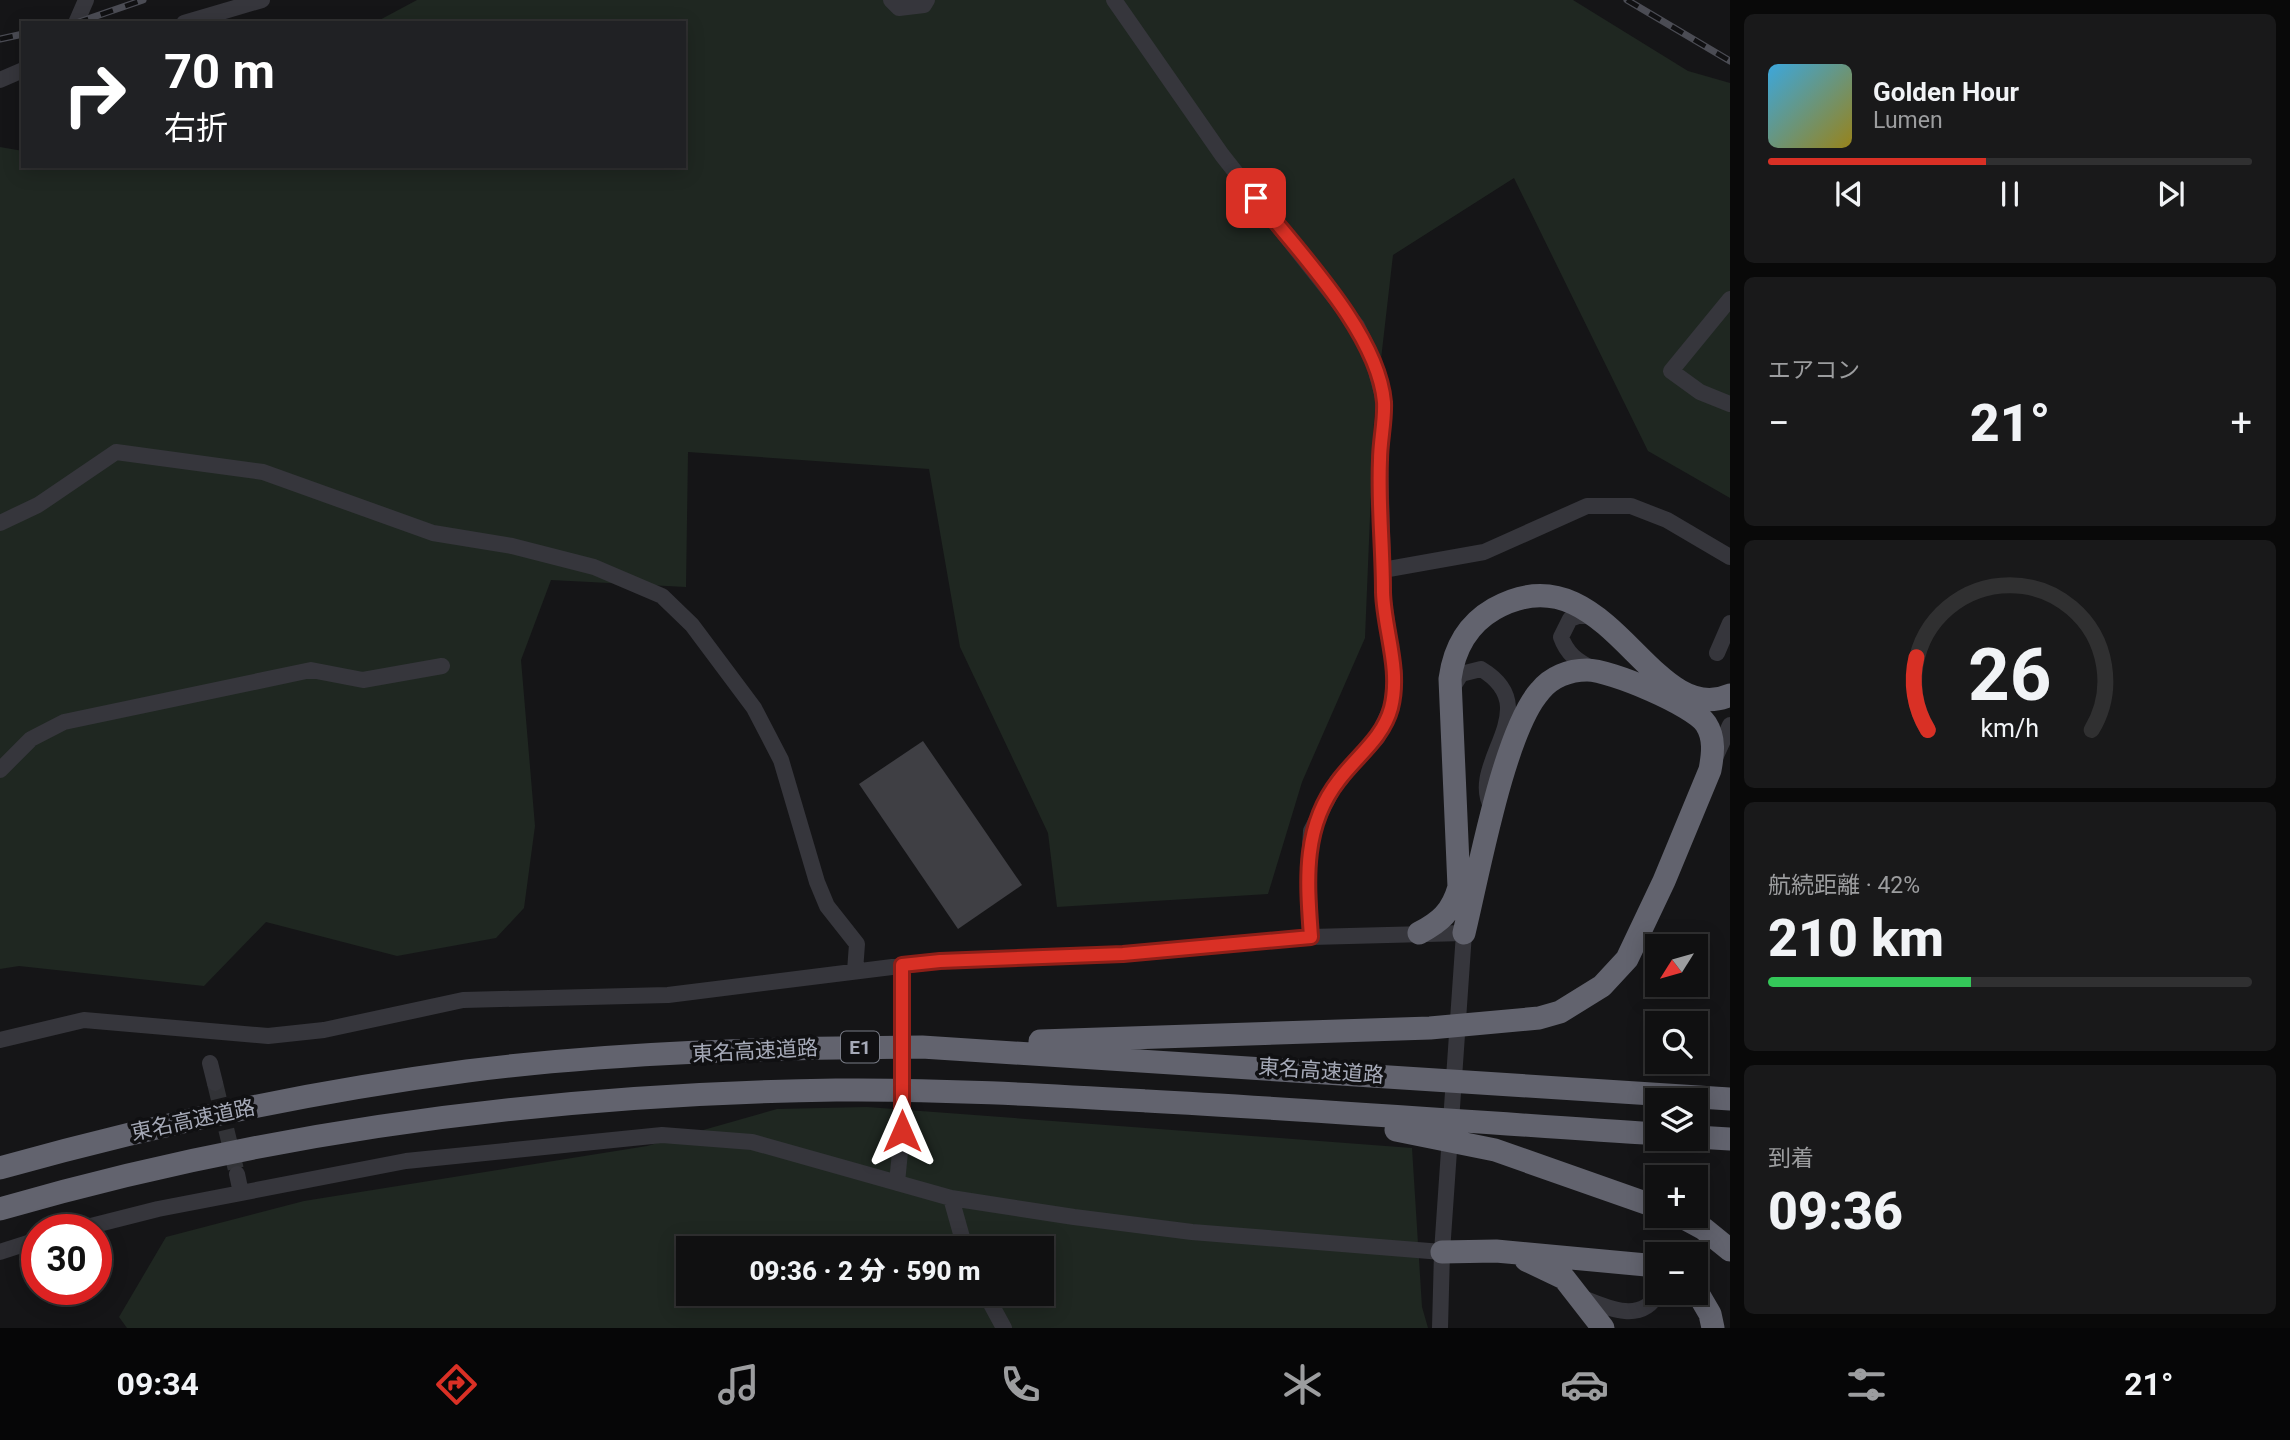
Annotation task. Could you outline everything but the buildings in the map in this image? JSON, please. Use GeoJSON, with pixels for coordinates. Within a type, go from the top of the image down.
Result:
{"type":"FeatureCollection","features":[{"type":"Feature","properties":{"kind":"highway"},"geometry":{"type":"LineString","coordinates":[[1419,933],[1443,919],[1455,900],[1459,887],[1450,692],[1452,662],[1467,633],[1491,611],[1505,604],[1538,597],[1555,598],[1587,609],[1603,620],[1641,662],[1672,686],[1696,697],[1712,699],[1730,695]]}},
{"type":"Feature","properties":{"kind":"highway"},"geometry":{"type":"LineString","coordinates":[[922,1046],[1430,1028],[1539,1018],[1560,1012],[1602,986],[1627,959],[1654,904],[1710,770],[1713,743],[1710,730],[1698,714],[1595,670],[1560,675],[1549,682],[1532,702],[1513,745],[1464,933]]}},
{"type":"Feature","properties":{"kind":"highway","name":"東名高速道路"},"geometry":{"type":"LineString","coordinates":[[0,1168],[214,1114],[334,1091],[468,1071],[580,1059],[818,1047],[922,1046],[1730,1099]]}},
{"type":"Feature","properties":{"kind":"highway","name":"東名高速道路"},"geometry":{"type":"LineString","coordinates":[[0,1209],[159,1168],[297,1139],[577,1102],[840,1090],[1012,1093],[1236,1105],[1645,1133]]}},
{"type":"Feature","properties":{"kind":"highway"},"geometry":{"type":"LineString","coordinates":[[1236,1105],[1421,1134],[1495,1150],[1645,1203]]}},
{"type":"Feature","properties":{"kind":"highway"},"geometry":{"type":"LineString","coordinates":[[1708,1138],[1730,1139]]}},
{"type":"Feature","properties":{"kind":"highway"},"geometry":{"type":"LineString","coordinates":[[1708,1221],[1730,1226]]}},
{"type":"Feature","properties":{"kind":"highway"},"geometry":{"type":"LineString","coordinates":[[1702,1228],[1730,1250]]}},
{"type":"Feature","properties":{"kind":"highway"},"geometry":{"type":"LineString","coordinates":[[1441,1252],[1496,1251],[1645,1264]]}},
{"type":"Feature","properties":{"kind":"highway"},"geometry":{"type":"LineString","coordinates":[[1441,1252],[1527,1261],[1553,1271],[1581,1297],[1603,1328]]}},
{"type":"Feature","properties":{"kind":"highway"},"geometry":{"type":"LineString","coordinates":[[1705,1305],[1713,1328]]}},
{"type":"Feature","properties":{"kind":"street"},"geometry":{"type":"LineString","coordinates":[[77,21],[86,0]]}},
{"type":"Feature","properties":{"kind":"street"},"geometry":{"type":"LineString","coordinates":[[191,21],[262,0]]}},
{"type":"Feature","properties":{"kind":"street"},"geometry":{"type":"LineString","coordinates":[[891,0],[899,8],[925,5],[927,0]]}},
{"type":"Feature","properties":{"kind":"street"},"geometry":{"type":"LineString","coordinates":[[1114,0],[1222,155],[1357,326],[1373,360],[1384,401],[1380,461],[1384,602],[1395,676],[1391,708],[1377,738],[1337,781],[1311,831],[1308,878],[1311,937]]}},
{"type":"Feature","properties":{"kind":"street"},"geometry":{"type":"LineString","coordinates":[[0,80],[21,71]]}},
{"type":"Feature","properties":{"kind":"street"},"geometry":{"type":"LineString","coordinates":[[1730,299],[1671,371],[1700,392],[1730,404]]}},
{"type":"Feature","properties":{"kind":"street"},"geometry":{"type":"LineString","coordinates":[[0,523],[38,505],[116,452],[263,472],[433,533],[512,546],[594,567],[662,596],[692,625],[754,708],[781,760],[817,883],[840,927],[857,944],[855,971]]}},
{"type":"Feature","properties":{"kind":"street"},"geometry":{"type":"LineString","coordinates":[[1383,570],[1484,552],[1587,506],[1631,506],[1667,520],[1730,557]]}},
{"type":"Feature","properties":{"kind":"street"},"geometry":{"type":"LineString","coordinates":[[1595,670],[1575,660],[1565,648],[1561,637],[1570,619],[1581,615],[1603,620]]}},
{"type":"Feature","properties":{"kind":"street"},"geometry":{"type":"LineString","coordinates":[[1717,653],[1730,624]]}},
{"type":"Feature","properties":{"kind":"street"},"geometry":{"type":"LineString","coordinates":[[0,770],[31,739],[64,722],[311,670],[363,680],[442,666]]}},
{"type":"Feature","properties":{"kind":"street"},"geometry":{"type":"LineString","coordinates":[[1450,692],[1461,674],[1471,669],[1481,669],[1493,676],[1507,700],[1506,727],[1487,781],[1486,794],[1494,811]]}},
{"type":"Feature","properties":{"kind":"street"},"geometry":{"type":"LineString","coordinates":[[1710,770],[1730,725]]}},
{"type":"Feature","properties":{"kind":"street"},"geometry":{"type":"LineString","coordinates":[[0,1040],[84,1020],[268,1036],[324,1030],[463,1000],[668,995],[940,961],[1123,954],[1311,937],[1464,933],[1441,1252],[1440,1328]]}},
{"type":"Feature","properties":{"kind":"street"},"geometry":{"type":"LineString","coordinates":[[897,1183],[902,1131],[902,965]]}},
{"type":"Feature","properties":{"kind":"street"},"geometry":{"type":"LineString","coordinates":[[210,1063],[215,1083]]}},
{"type":"Feature","properties":{"kind":"street"},"geometry":{"type":"LineString","coordinates":[[112,1221],[241,1192],[406,1161],[662,1135],[751,1142],[951,1198],[1192,1232],[1441,1252]]}},
{"type":"Feature","properties":{"kind":"street"},"geometry":{"type":"LineString","coordinates":[[237,1174],[241,1192]]}},
{"type":"Feature","properties":{"kind":"street"},"geometry":{"type":"LineString","coordinates":[[951,1198],[962,1236]]}},
{"type":"Feature","properties":{"kind":"street"},"geometry":{"type":"LineString","coordinates":[[0,1252],[21,1245]]}},
{"type":"Feature","properties":{"kind":"street"},"geometry":{"type":"LineString","coordinates":[[1581,1297],[1609,1309],[1633,1312],[1646,1305]]}},
{"type":"Feature","properties":{"kind":"street"},"geometry":{"type":"LineString","coordinates":[[992,1306],[1004,1328]]}},
{"type":"Feature","properties":{"kind":"shaded area"},"geometry":{"type":"Polygon","coordinates":[[[417,0],[1573,0],[1688,71],[1730,83],[1730,498],[1648,451],[1514,178],[1393,255],[1374,420],[1365,638],[1302,782],[1268,894],[1057,907],[1048,833],[960,647],[929,469],[688,452],[686,587],[551,580],[521,660],[535,826],[524,908],[496,938],[397,956],[266,922],[204,986],[19,966],[0,969],[0,147],[21,151],[21,168],[686,168],[686,21],[378,21],[417,0]]]}},
{"type":"Feature","properties":{"kind":"shaded area"},"geometry":{"type":"Polygon","coordinates":[[[867,1107],[1412,1148],[1422,1307],[1428,1328],[127,1328],[119,1317],[166,1237],[304,1201],[647,1146],[777,1109],[867,1107]]]}},
{"type":"Feature","properties":{"kind":"tunnel"},"geometry":{"type":"LineString","coordinates":[[215,1083],[237,1174]]}},
{"type":"Feature","properties":{"kind":"railway"},"geometry":{"type":"LineString","coordinates":[[82,21],[143,0]]}},
{"type":"Feature","properties":{"kind":"railway"},"geometry":{"type":"LineString","coordinates":[[1627,0],[1730,61]]}},
{"type":"Feature","properties":{"kind":"railway"},"geometry":{"type":"LineString","coordinates":[[0,39],[21,34]]}},
{"type":"Feature","properties":{"kind":"route"},"geometry":{"type":"LineString","coordinates":[[902,1131],[902,965],[940,961],[1123,954],[1311,937],[1308,878],[1311,831],[1337,781],[1377,738],[1391,708],[1395,676],[1384,602],[1380,461],[1384,401],[1373,360],[1357,326],[1256,198]]}}]}
